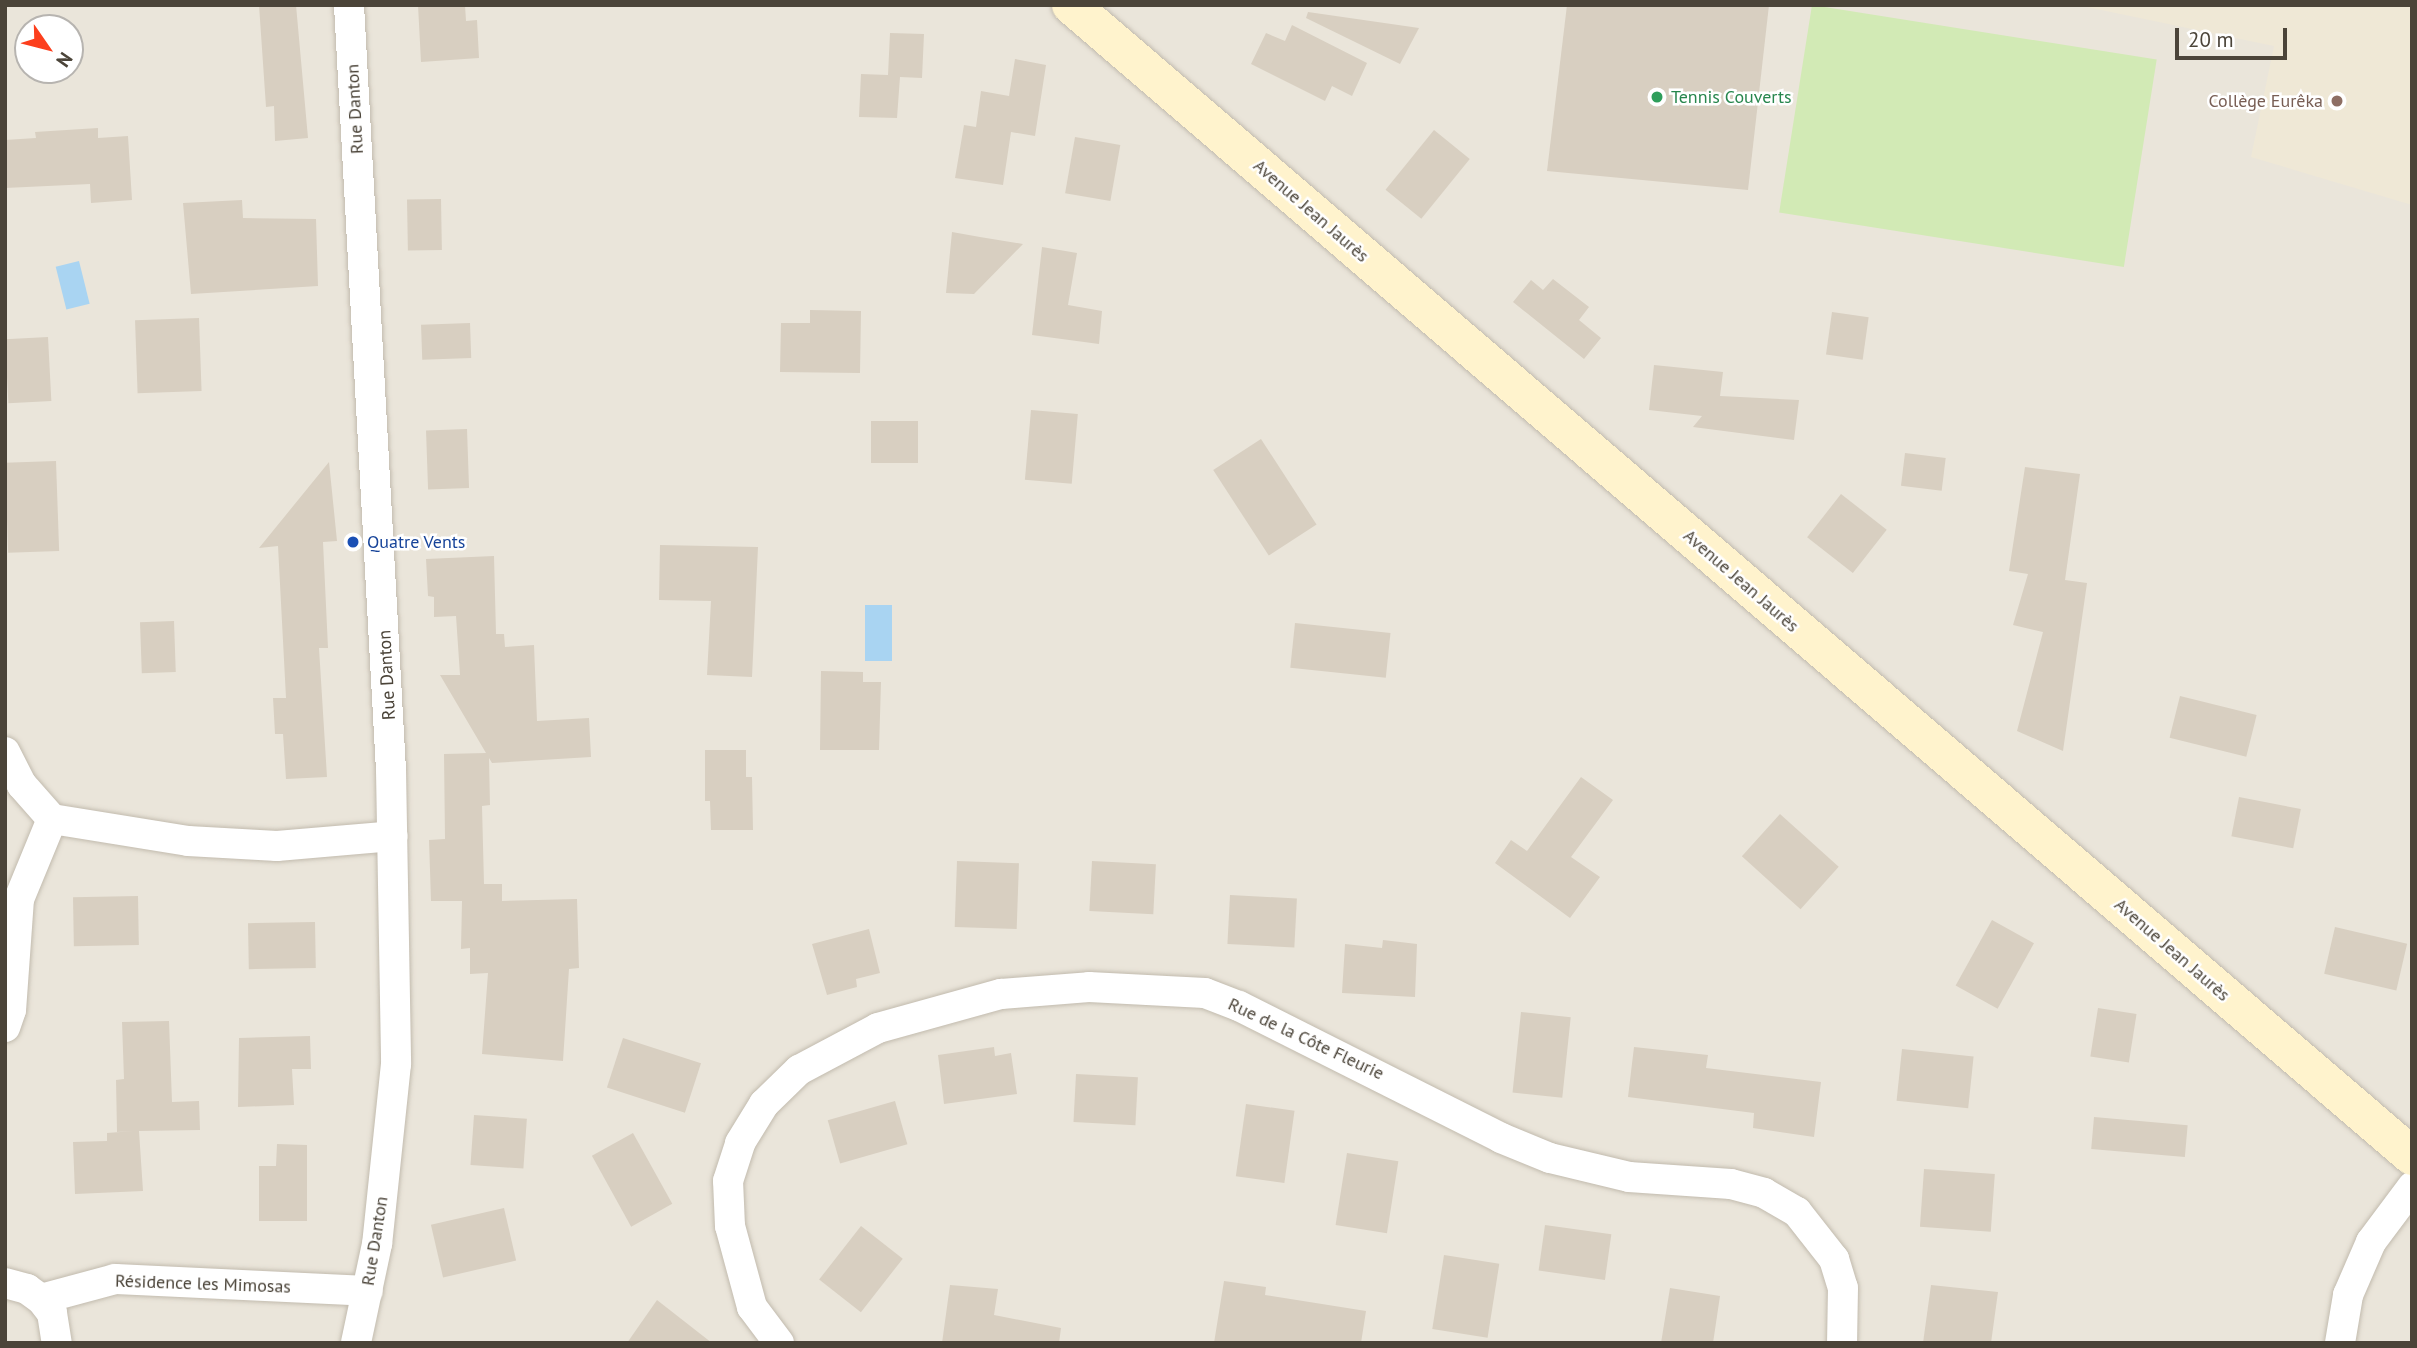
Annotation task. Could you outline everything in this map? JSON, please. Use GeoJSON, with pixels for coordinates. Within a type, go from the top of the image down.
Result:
{"type":"FeatureCollection","features":[{"type":"Feature","properties":{"kind":"main road","name":"Avenue Jean Jaurès"},"geometry":{"type":"LineString","coordinates":[[1071,5],[2412,1156]]}},
{"type":"Feature","properties":{"kind":"street","name":"Rue Danton"},"geometry":{"type":"LineString","coordinates":[[349,5],[379,506],[393,836],[396,1064],[368,1291],[356,1343]]}},
{"type":"Feature","properties":{"kind":"street"},"geometry":{"type":"LineString","coordinates":[[5,752],[22,785],[52,818],[188,841],[277,846],[393,836]]}},
{"type":"Feature","properties":{"kind":"street"},"geometry":{"type":"LineString","coordinates":[[5,1027],[11,1010],[19,899],[52,818]]}},
{"type":"Feature","properties":{"kind":"street","name":"Rue de la Côte Fleurie"},"geometry":{"type":"LineString","coordinates":[[779,1343],[752,1307],[730,1226],[728,1181],[740,1143],[764,1104],[810,1064],[878,1028],[1000,995],[1143,988],[1205,993],[1239,1006],[1502,1139],[1550,1158],[1629,1177],[1731,1184],[1764,1193],[1797,1212],[1834,1259],[1843,1288],[1842,1343]]}},
{"type":"Feature","properties":{"kind":"street"},"geometry":{"type":"LineString","coordinates":[[2340,1343],[2348,1295],[2371,1242],[2412,1187]]}},
{"type":"Feature","properties":{"kind":"street","name":"Résidence les Mimosas"},"geometry":{"type":"LineString","coordinates":[[41,1299],[115,1279],[368,1291]]}},
{"type":"Feature","properties":{"kind":"street"},"geometry":{"type":"LineString","coordinates":[[5,1283],[27,1289],[41,1299],[52,1313],[57,1343]]}},
{"type":"Feature","properties":{"kind":"shaded area"},"geometry":{"type":"Polygon","coordinates":[[[5,5],[2412,5],[2412,1343],[5,1343],[5,5]]]}},
{"type":"Feature","properties":{"kind":"shaded area","name":"Collège Eurêka"},"geometry":{"type":"Polygon","coordinates":[[[2077,5],[2412,5],[2412,205],[2251,157],[2274,46],[2077,5]]]}},
{"type":"Feature","properties":{"kind":"green space"},"geometry":{"type":"Polygon","coordinates":[[[1812,5],[2157,60],[2124,267],[1779,212],[1812,5]]]}},
{"type":"Feature","properties":{"kind":"water"},"geometry":{"type":"Polygon","coordinates":[[[79,261],[90,304],[66,309],[56,267],[79,261]]]}},
{"type":"Feature","properties":{"kind":"water"},"geometry":{"type":"Polygon","coordinates":[[[865,605],[892,605],[892,661],[865,661],[865,605]]]}},
{"type":"Feature","properties":{"kind":"building"},"geometry":{"type":"Polygon","coordinates":[[[259,5],[296,5],[308,138],[275,141],[274,106],[266,107],[259,5]]]}},
{"type":"Feature","properties":{"kind":"building"},"geometry":{"type":"Polygon","coordinates":[[[418,5],[465,5],[466,21],[477,20],[479,58],[421,62],[418,5]]]}},
{"type":"Feature","properties":{"kind":"building","name":"Tennis Couverts"},"geometry":{"type":"Polygon","coordinates":[[[1567,5],[1769,5],[1748,190],[1547,171],[1567,5]]]}},
{"type":"Feature","properties":{"kind":"building"},"geometry":{"type":"Polygon","coordinates":[[[1308,12],[1419,28],[1400,64],[1306,18],[1308,12]]]}},
{"type":"Feature","properties":{"kind":"building"},"geometry":{"type":"Polygon","coordinates":[[[1292,25],[1367,63],[1352,96],[1332,86],[1325,101],[1251,64],[1266,33],[1285,41],[1292,25]]]}},
{"type":"Feature","properties":{"kind":"building"},"geometry":{"type":"Polygon","coordinates":[[[890,33],[924,34],[922,78],[900,77],[897,118],[859,117],[861,74],[888,75],[890,33]]]}},
{"type":"Feature","properties":{"kind":"building"},"geometry":{"type":"Polygon","coordinates":[[[1015,59],[1046,65],[1035,136],[1011,132],[1003,185],[955,178],[964,125],[976,127],[981,91],[1009,96],[1015,59]]]}},
{"type":"Feature","properties":{"kind":"building"},"geometry":{"type":"Polygon","coordinates":[[[98,128],[98,138],[128,136],[132,200],[91,203],[90,184],[5,188],[5,140],[36,138],[35,132],[98,128]]]}},
{"type":"Feature","properties":{"kind":"building"},"geometry":{"type":"Polygon","coordinates":[[[1434,130],[1470,159],[1421,219],[1386,190],[1434,130]]]}},
{"type":"Feature","properties":{"kind":"building"},"geometry":{"type":"Polygon","coordinates":[[[1075,137],[1120,145],[1110,201],[1065,193],[1075,137]]]}},
{"type":"Feature","properties":{"kind":"building"},"geometry":{"type":"Polygon","coordinates":[[[441,199],[442,250],[408,251],[407,200],[441,199]]]}},
{"type":"Feature","properties":{"kind":"building"},"geometry":{"type":"Polygon","coordinates":[[[242,200],[243,218],[316,219],[318,286],[191,294],[183,203],[242,200]]]}},
{"type":"Feature","properties":{"kind":"building"},"geometry":{"type":"Polygon","coordinates":[[[952,232],[1023,244],[974,294],[946,293],[952,232]]]}},
{"type":"Feature","properties":{"kind":"building"},"geometry":{"type":"Polygon","coordinates":[[[1042,247],[1077,253],[1068,305],[1102,311],[1099,344],[1032,335],[1042,247]]]}},
{"type":"Feature","properties":{"kind":"building"},"geometry":{"type":"Polygon","coordinates":[[[1553,279],[1589,307],[1579,320],[1601,338],[1584,359],[1513,302],[1531,280],[1543,290],[1553,279]]]}},
{"type":"Feature","properties":{"kind":"building"},"geometry":{"type":"Polygon","coordinates":[[[810,310],[861,311],[860,373],[780,372],[781,323],[810,323],[810,310]]]}},
{"type":"Feature","properties":{"kind":"building"},"geometry":{"type":"Polygon","coordinates":[[[1832,312],[1869,317],[1863,360],[1826,355],[1832,312]]]}},
{"type":"Feature","properties":{"kind":"building"},"geometry":{"type":"Polygon","coordinates":[[[199,318],[202,391],[138,393],[135,320],[199,318]]]}},
{"type":"Feature","properties":{"kind":"building"},"geometry":{"type":"Polygon","coordinates":[[[470,323],[471,358],[422,360],[421,325],[470,323]]]}},
{"type":"Feature","properties":{"kind":"building"},"geometry":{"type":"Polygon","coordinates":[[[48,337],[51,401],[8,403],[5,339],[48,337]]]}},
{"type":"Feature","properties":{"kind":"building"},"geometry":{"type":"Polygon","coordinates":[[[1654,365],[1723,372],[1720,396],[1799,400],[1794,440],[1693,427],[1702,416],[1649,410],[1654,365]]]}},
{"type":"Feature","properties":{"kind":"building"},"geometry":{"type":"Polygon","coordinates":[[[1031,410],[1078,414],[1072,484],[1025,480],[1031,410]]]}},
{"type":"Feature","properties":{"kind":"building"},"geometry":{"type":"Polygon","coordinates":[[[871,421],[918,421],[918,463],[871,463],[871,421]]]}},
{"type":"Feature","properties":{"kind":"building"},"geometry":{"type":"Polygon","coordinates":[[[467,429],[469,488],[428,489],[426,430],[467,429]]]}},
{"type":"Feature","properties":{"kind":"building"},"geometry":{"type":"Polygon","coordinates":[[[1261,439],[1317,525],[1269,556],[1213,470],[1261,439]]]}},
{"type":"Feature","properties":{"kind":"building"},"geometry":{"type":"Polygon","coordinates":[[[1905,453],[1946,458],[1942,491],[1901,486],[1905,453]]]}},
{"type":"Feature","properties":{"kind":"building"},"geometry":{"type":"Polygon","coordinates":[[[56,461],[59,551],[8,553],[5,463],[56,461]]]}},
{"type":"Feature","properties":{"kind":"building"},"geometry":{"type":"Polygon","coordinates":[[[329,462],[337,541],[323,542],[328,648],[319,648],[327,777],[286,779],[283,734],[275,734],[273,698],[286,698],[278,546],[259,548],[329,462]]]}},
{"type":"Feature","properties":{"kind":"building"},"geometry":{"type":"Polygon","coordinates":[[[2025,467],[2080,474],[2065,580],[2087,583],[2063,751],[2017,731],[2043,632],[2013,625],[2028,574],[2009,571],[2025,467]]]}},
{"type":"Feature","properties":{"kind":"building"},"geometry":{"type":"Polygon","coordinates":[[[1841,494],[1887,530],[1853,573],[1807,537],[1841,494]]]}},
{"type":"Feature","properties":{"kind":"building"},"geometry":{"type":"Polygon","coordinates":[[[660,545],[758,547],[752,677],[707,675],[711,601],[659,600],[660,545]]]}},
{"type":"Feature","properties":{"kind":"building"},"geometry":{"type":"Polygon","coordinates":[[[494,556],[496,634],[504,634],[505,647],[534,645],[537,721],[589,718],[591,757],[492,763],[489,758],[490,805],[482,806],[484,884],[502,884],[502,901],[577,899],[579,968],[569,969],[563,1061],[482,1054],[488,973],[470,974],[470,948],[461,949],[462,901],[431,901],[429,840],[445,839],[444,754],[486,753],[440,675],[460,675],[456,616],[434,617],[434,597],[428,596],[426,559],[494,556]]]}},
{"type":"Feature","properties":{"kind":"building"},"geometry":{"type":"Polygon","coordinates":[[[174,621],[176,672],[142,673],[140,622],[174,621]]]}},
{"type":"Feature","properties":{"kind":"building"},"geometry":{"type":"Polygon","coordinates":[[[1295,623],[1390,633],[1386,678],[1290,668],[1295,623]]]}},
{"type":"Feature","properties":{"kind":"building"},"geometry":{"type":"Polygon","coordinates":[[[821,671],[863,672],[863,682],[881,682],[879,750],[820,750],[821,671]]]}},
{"type":"Feature","properties":{"kind":"building"},"geometry":{"type":"Polygon","coordinates":[[[2180,696],[2257,715],[2246,757],[2170,738],[2180,696]]]}},
{"type":"Feature","properties":{"kind":"building"},"geometry":{"type":"Polygon","coordinates":[[[705,750],[746,750],[746,777],[752,777],[753,830],[711,830],[710,801],[705,801],[705,750]]]}},
{"type":"Feature","properties":{"kind":"building"},"geometry":{"type":"Polygon","coordinates":[[[1581,777],[1613,800],[1571,857],[1600,877],[1570,918],[1495,863],[1511,840],[1527,851],[1581,777]]]}},
{"type":"Feature","properties":{"kind":"building"},"geometry":{"type":"Polygon","coordinates":[[[2239,797],[2301,809],[2293,848],[2231,836],[2239,797]]]}},
{"type":"Feature","properties":{"kind":"building"},"geometry":{"type":"Polygon","coordinates":[[[1780,814],[1839,867],[1801,909],[1742,856],[1780,814]]]}},
{"type":"Feature","properties":{"kind":"building"},"geometry":{"type":"Polygon","coordinates":[[[957,861],[1019,863],[1017,929],[955,927],[957,861]]]}},
{"type":"Feature","properties":{"kind":"building"},"geometry":{"type":"Polygon","coordinates":[[[1092,861],[1156,864],[1153,914],[1089,911],[1092,861]]]}},
{"type":"Feature","properties":{"kind":"building"},"geometry":{"type":"Polygon","coordinates":[[[1230,895],[1297,899],[1294,947],[1227,944],[1230,895]]]}},
{"type":"Feature","properties":{"kind":"building"},"geometry":{"type":"Polygon","coordinates":[[[138,896],[139,945],[74,946],[73,897],[138,896]]]}},
{"type":"Feature","properties":{"kind":"building"},"geometry":{"type":"Polygon","coordinates":[[[1992,920],[2034,943],[1998,1009],[1956,986],[1992,920]]]}},
{"type":"Feature","properties":{"kind":"building"},"geometry":{"type":"Polygon","coordinates":[[[315,922],[316,968],[249,969],[248,923],[315,922]]]}},
{"type":"Feature","properties":{"kind":"building"},"geometry":{"type":"Polygon","coordinates":[[[2335,927],[2407,944],[2396,990],[2324,974],[2335,927]]]}},
{"type":"Feature","properties":{"kind":"building"},"geometry":{"type":"Polygon","coordinates":[[[869,929],[880,973],[856,979],[857,987],[827,995],[812,944],[869,929]]]}},
{"type":"Feature","properties":{"kind":"building"},"geometry":{"type":"Polygon","coordinates":[[[1383,940],[1417,944],[1415,997],[1342,993],[1345,944],[1382,948],[1383,940]]]}},
{"type":"Feature","properties":{"kind":"building"},"geometry":{"type":"Polygon","coordinates":[[[2098,1008],[2137,1014],[2129,1062],[2090,1056],[2098,1008]]]}},
{"type":"Feature","properties":{"kind":"building"},"geometry":{"type":"Polygon","coordinates":[[[1521,1012],[1571,1017],[1562,1098],[1513,1093],[1521,1012]]]}},
{"type":"Feature","properties":{"kind":"building"},"geometry":{"type":"Polygon","coordinates":[[[169,1021],[172,1102],[199,1101],[200,1130],[139,1131],[143,1191],[75,1194],[73,1142],[107,1141],[107,1133],[134,1131],[117,1132],[116,1080],[124,1079],[122,1022],[169,1021]]]}},
{"type":"Feature","properties":{"kind":"building"},"geometry":{"type":"Polygon","coordinates":[[[310,1036],[311,1069],[292,1069],[294,1105],[238,1107],[239,1038],[310,1036]]]}},
{"type":"Feature","properties":{"kind":"building"},"geometry":{"type":"Polygon","coordinates":[[[623,1038],[701,1063],[685,1113],[607,1087],[623,1038]]]}},
{"type":"Feature","properties":{"kind":"building"},"geometry":{"type":"Polygon","coordinates":[[[994,1047],[995,1056],[1011,1053],[1017,1094],[944,1104],[938,1055],[994,1047]]]}},
{"type":"Feature","properties":{"kind":"building"},"geometry":{"type":"Polygon","coordinates":[[[1634,1047],[1708,1055],[1706,1068],[1821,1082],[1814,1137],[1753,1128],[1754,1113],[1628,1097],[1634,1047]]]}},
{"type":"Feature","properties":{"kind":"building"},"geometry":{"type":"Polygon","coordinates":[[[1902,1049],[1974,1057],[1968,1108],[1897,1101],[1902,1049]]]}},
{"type":"Feature","properties":{"kind":"building"},"geometry":{"type":"Polygon","coordinates":[[[1076,1074],[1138,1077],[1135,1125],[1073,1122],[1076,1074]]]}},
{"type":"Feature","properties":{"kind":"building"},"geometry":{"type":"Polygon","coordinates":[[[895,1101],[907,1144],[840,1164],[828,1120],[895,1101]]]}},
{"type":"Feature","properties":{"kind":"building"},"geometry":{"type":"Polygon","coordinates":[[[1246,1104],[1295,1111],[1284,1183],[1236,1176],[1246,1104]]]}},
{"type":"Feature","properties":{"kind":"building"},"geometry":{"type":"Polygon","coordinates":[[[474,1115],[527,1119],[523,1169],[471,1165],[474,1115]]]}},
{"type":"Feature","properties":{"kind":"building"},"geometry":{"type":"Polygon","coordinates":[[[2094,1117],[2188,1125],[2185,1157],[2091,1149],[2094,1117]]]}},
{"type":"Feature","properties":{"kind":"building"},"geometry":{"type":"Polygon","coordinates":[[[633,1133],[672,1204],[631,1227],[592,1156],[633,1133]]]}},
{"type":"Feature","properties":{"kind":"building"},"geometry":{"type":"Polygon","coordinates":[[[277,1144],[307,1145],[307,1221],[259,1221],[259,1166],[276,1166],[277,1144]]]}},
{"type":"Feature","properties":{"kind":"building"},"geometry":{"type":"Polygon","coordinates":[[[1347,1153],[1398,1161],[1387,1233],[1336,1225],[1347,1153]]]}},
{"type":"Feature","properties":{"kind":"building"},"geometry":{"type":"Polygon","coordinates":[[[1924,1169],[1995,1174],[1991,1232],[1920,1227],[1924,1169]]]}},
{"type":"Feature","properties":{"kind":"building"},"geometry":{"type":"Polygon","coordinates":[[[504,1208],[516,1261],[443,1277],[431,1225],[504,1208]]]}},
{"type":"Feature","properties":{"kind":"building"},"geometry":{"type":"Polygon","coordinates":[[[1545,1225],[1611,1234],[1605,1280],[1539,1271],[1545,1225]]]}},
{"type":"Feature","properties":{"kind":"building"},"geometry":{"type":"Polygon","coordinates":[[[861,1226],[903,1259],[861,1312],[819,1280],[861,1226]]]}},
{"type":"Feature","properties":{"kind":"building"},"geometry":{"type":"Polygon","coordinates":[[[1444,1255],[1499,1264],[1488,1338],[1432,1329],[1444,1255]]]}},
{"type":"Feature","properties":{"kind":"building"},"geometry":{"type":"Polygon","coordinates":[[[1224,1281],[1266,1287],[1265,1295],[1366,1311],[1361,1343],[1214,1343],[1224,1281]]]}},
{"type":"Feature","properties":{"kind":"building"},"geometry":{"type":"Polygon","coordinates":[[[950,1285],[998,1289],[994,1315],[1061,1328],[1059,1343],[942,1343],[950,1285]]]}},
{"type":"Feature","properties":{"kind":"building"},"geometry":{"type":"Polygon","coordinates":[[[1931,1285],[1998,1292],[1991,1343],[1923,1343],[1931,1285]]]}},
{"type":"Feature","properties":{"kind":"building"},"geometry":{"type":"Polygon","coordinates":[[[1670,1288],[1720,1296],[1713,1343],[1661,1343],[1670,1288]]]}},
{"type":"Feature","properties":{"kind":"building"},"geometry":{"type":"Polygon","coordinates":[[[657,1300],[712,1343],[627,1343],[657,1300]]]}},
{"type":"Feature","properties":{"kind":"place","name":"Tennis Couverts"},"geometry":{"type":"Point","coordinates":[1657,97]}},
{"type":"Feature","properties":{"kind":"place","name":"Collège Eurêka"},"geometry":{"type":"Point","coordinates":[2337,101]}},
{"type":"Feature","properties":{"kind":"place","name":"Quatre Vents"},"geometry":{"type":"Point","coordinates":[353,542]}}]}
